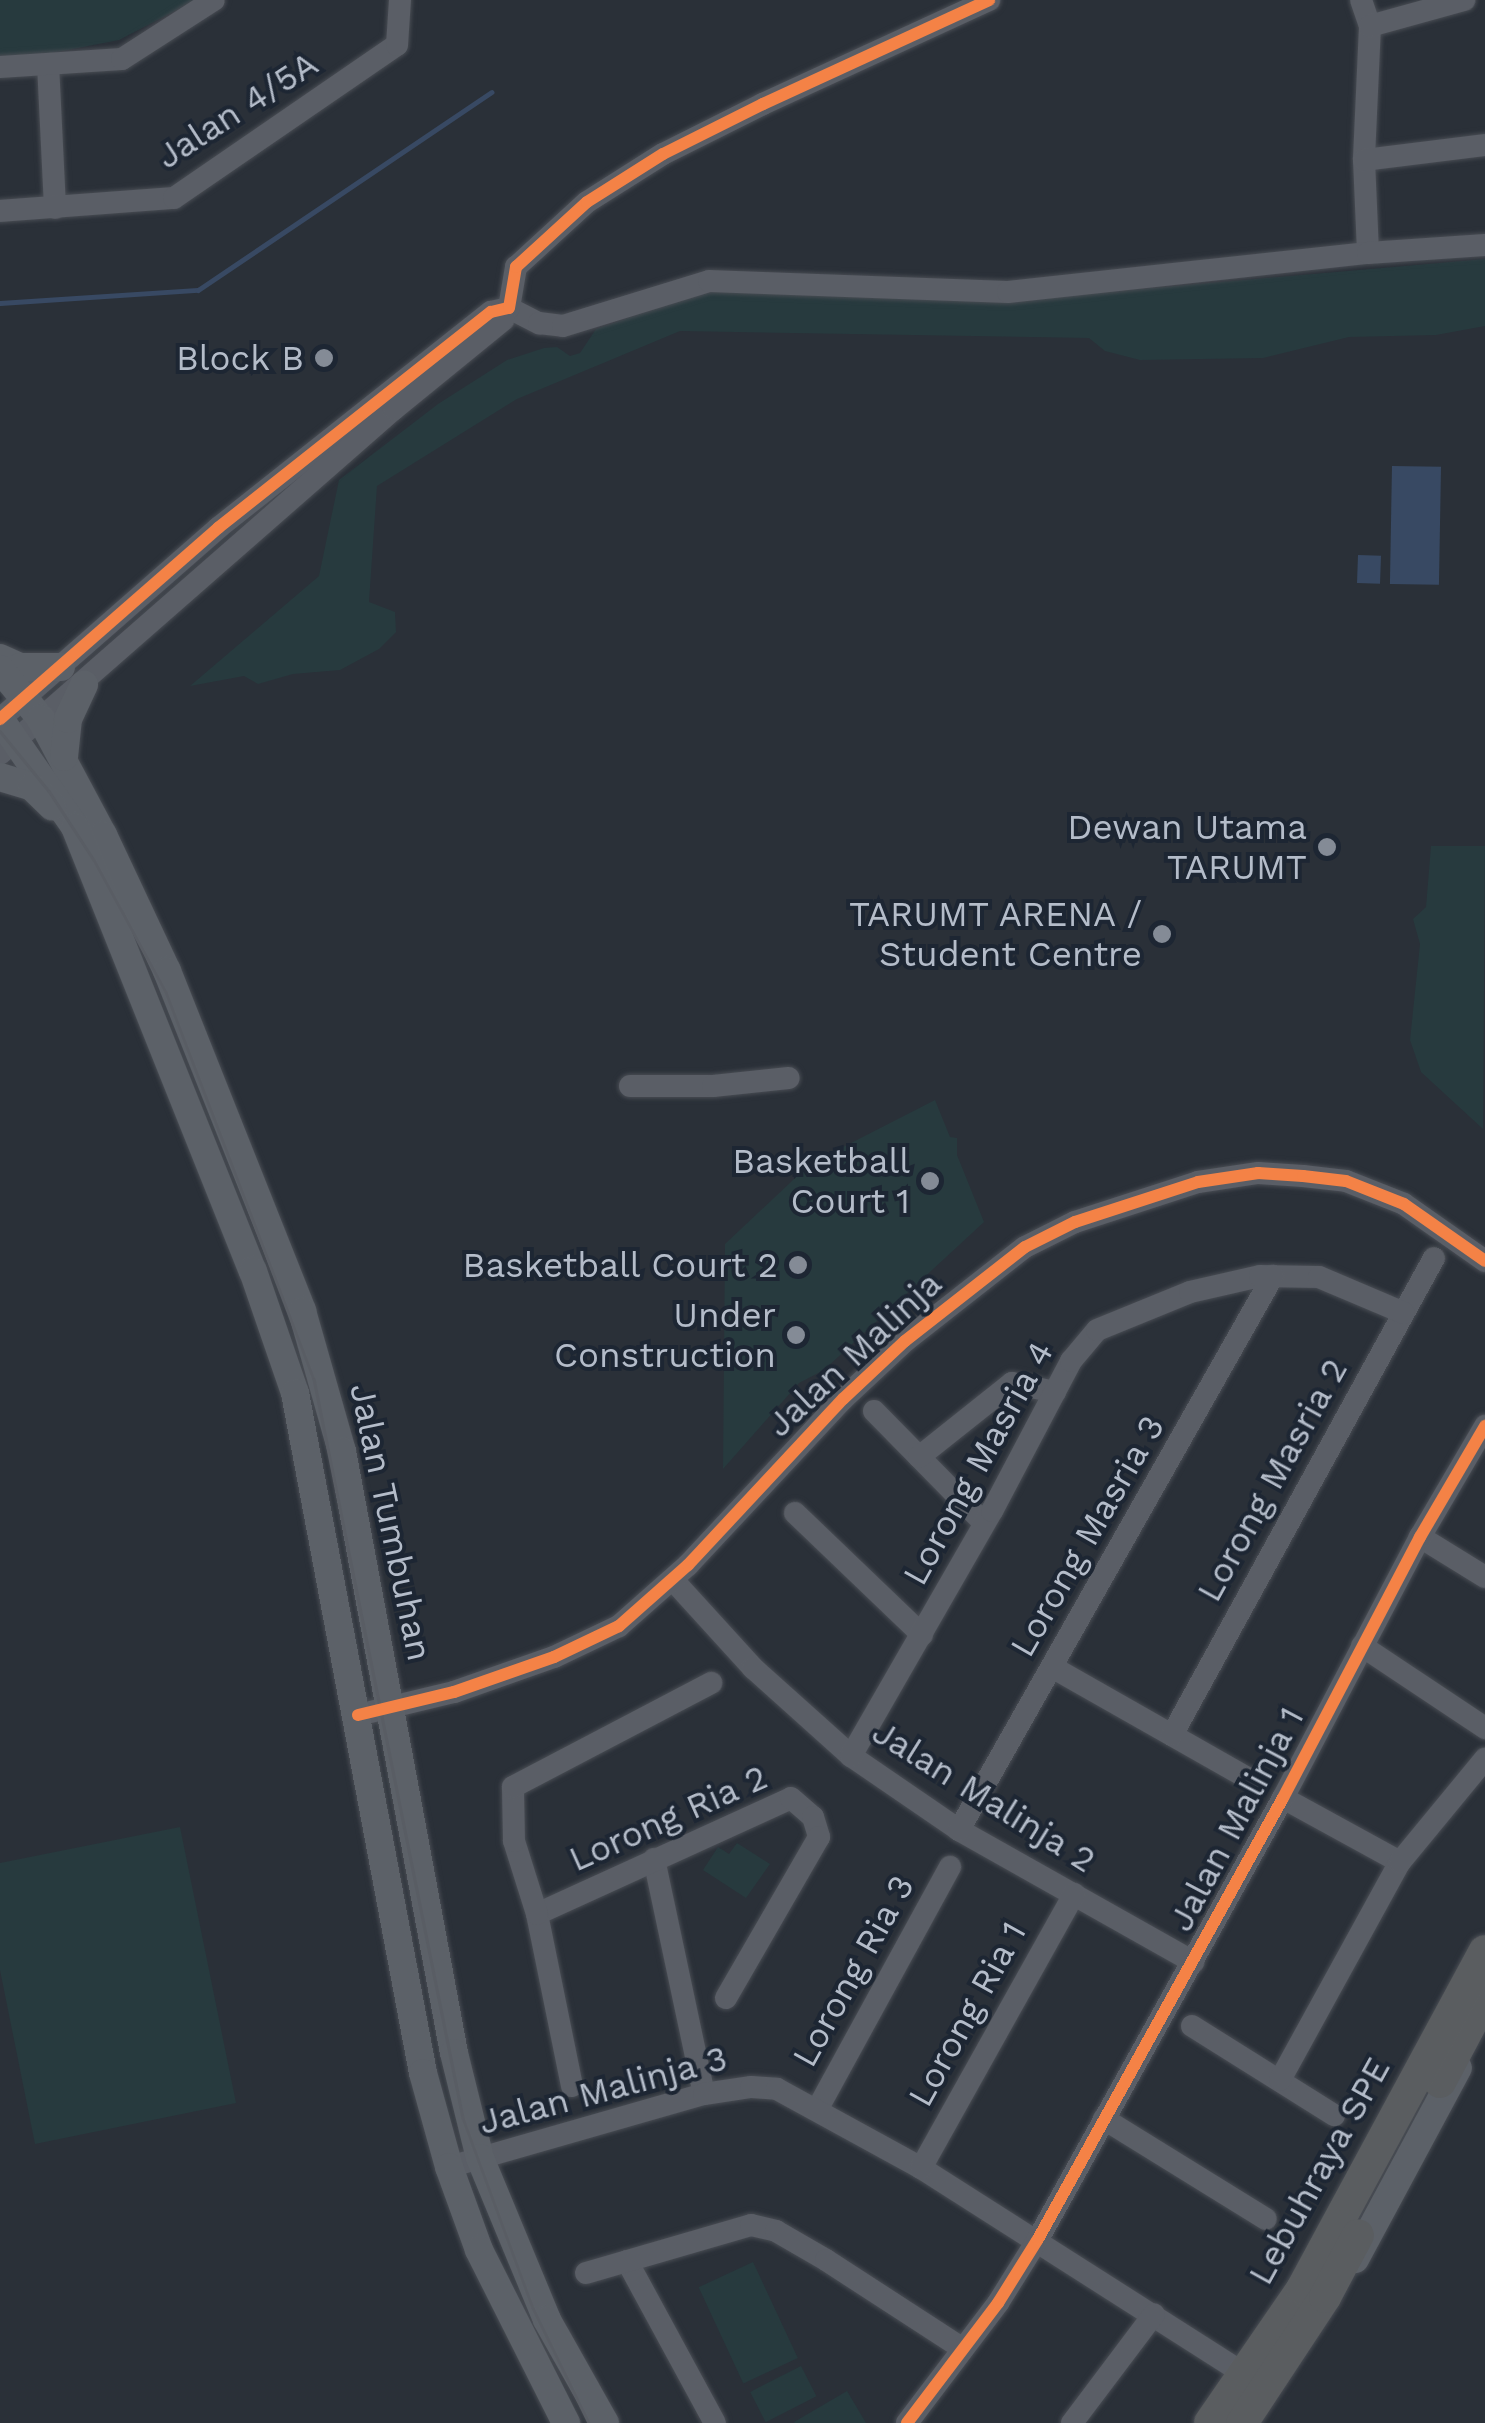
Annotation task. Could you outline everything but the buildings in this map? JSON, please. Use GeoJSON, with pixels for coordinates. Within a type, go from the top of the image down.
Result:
{"type":"FeatureCollection","features":[{"type":"Feature","properties":{"kind":"highway","name":"Lebuhraya SPE"},"geometry":{"type":"LineString","coordinates":[[1210,2423],[1322,2255],[1485,1948]]}},
{"type":"Feature","properties":{"kind":"highway","name":"Lebuhraya SPE"},"geometry":{"type":"LineString","coordinates":[[1242,2423],[1325,2297],[1485,1998]]}},
{"type":"Feature","properties":{"kind":"main road"},"geometry":{"type":"LineString","coordinates":[[0,658],[20,667],[72,676],[64,757]]}},
{"type":"Feature","properties":{"kind":"main road","name":"Jalan Tumbuhan"},"geometry":{"type":"LineString","coordinates":[[0,669],[64,757],[166,972],[302,1311],[342,1451],[480,2158],[512,2243],[548,2320],[604,2423]]}},
{"type":"Feature","properties":{"kind":"main road","name":"Jalan Tumbuhan"},"geometry":{"type":"LineString","coordinates":[[4,733],[75,827],[253,1271],[295,1393],[423,2073],[446,2154],[490,2278],[566,2423]]}},
{"type":"Feature","properties":{"kind":"main road"},"geometry":{"type":"LineString","coordinates":[[0,777],[32,787],[75,827]]}},
{"type":"Feature","properties":{"kind":"main road"},"geometry":{"type":"LineString","coordinates":[[344,1646],[356,1669],[364,1674],[379,1665],[380,1641]]}},
{"type":"Feature","properties":{"kind":"main road"},"geometry":{"type":"LineString","coordinates":[[367,1766],[374,1746],[385,1742],[402,1760]]}},
{"type":"Feature","properties":{"kind":"main road"},"geometry":{"type":"LineString","coordinates":[[1200,2423],[1312,2255],[1485,1948]]}},
{"type":"Feature","properties":{"kind":"main road"},"geometry":{"type":"LineString","coordinates":[[1257,2423],[1348,2273],[1485,2018]]}},
{"type":"Feature","properties":{"kind":"main road"},"geometry":{"type":"LineString","coordinates":[[446,2154],[463,2144],[467,2107]]}},
{"type":"Feature","properties":{"kind":"main road"},"geometry":{"type":"LineString","coordinates":[[490,2278],[488,2242],[493,2238],[512,2243]]}},
{"type":"Feature","properties":{"kind":"main road"},"geometry":{"type":"LineString","coordinates":[[528,2352],[544,2356],[550,2352],[548,2320]]}},
{"type":"Feature","properties":{"kind":"street"},"geometry":{"type":"LineString","coordinates":[[0,67],[122,59],[214,0]]}},
{"type":"Feature","properties":{"kind":"street","name":"Jalan 4/5A"},"geometry":{"type":"LineString","coordinates":[[0,211],[174,198],[397,45],[400,0]]}},
{"type":"Feature","properties":{"kind":"street"},"geometry":{"type":"LineString","coordinates":[[4,733],[503,322],[516,267],[587,202],[663,154],[989,0]]}},
{"type":"Feature","properties":{"kind":"street"},"geometry":{"type":"LineString","coordinates":[[1361,0],[1370,26],[1364,160],[1368,253]]}},
{"type":"Feature","properties":{"kind":"street"},"geometry":{"type":"LineString","coordinates":[[1370,26],[1464,0]]}},
{"type":"Feature","properties":{"kind":"street"},"geometry":{"type":"LineString","coordinates":[[48,64],[55,208]]}},
{"type":"Feature","properties":{"kind":"street"},"geometry":{"type":"LineString","coordinates":[[1364,160],[1485,145]]}},
{"type":"Feature","properties":{"kind":"street"},"geometry":{"type":"LineString","coordinates":[[506,310],[539,323],[563,326],[709,281],[1008,292],[1368,253],[1485,245]]}},
{"type":"Feature","properties":{"kind":"street"},"geometry":{"type":"LineString","coordinates":[[630,1086],[713,1086],[789,1078]]}},
{"type":"Feature","properties":{"kind":"street","name":"Jalan Malinja"},"geometry":{"type":"LineString","coordinates":[[358,1715],[454,1692],[554,1657],[619,1626],[672,1580],[843,1399],[905,1341],[1025,1247],[1122,1204],[1198,1182],[1258,1173],[1346,1181],[1404,1204],[1485,1261]]}},
{"type":"Feature","properties":{"kind":"street","name":"Lorong Masria 2"},"geometry":{"type":"LineString","coordinates":[[1172,1735],[1434,1258]]}},
{"type":"Feature","properties":{"kind":"street","name":"Lorong Masria 4"},"geometry":{"type":"LineString","coordinates":[[850,1756],[922,1635],[1071,1361],[1097,1330],[1202,1288],[1273,1276],[1319,1278],[1404,1312]]}},
{"type":"Feature","properties":{"kind":"street","name":"Lorong Masria 3"},"geometry":{"type":"LineString","coordinates":[[960,1830],[1273,1276]]}},
{"type":"Feature","properties":{"kind":"street"},"geometry":{"type":"LineString","coordinates":[[919,1457],[1012,1384],[1055,1392]]}},
{"type":"Feature","properties":{"kind":"street"},"geometry":{"type":"LineString","coordinates":[[874,1411],[984,1523]]}},
{"type":"Feature","properties":{"kind":"street","name":"Jalan Malinja 1"},"geometry":{"type":"LineString","coordinates":[[907,2423],[1038,2240],[1283,1798],[1420,1537],[1485,1426]]}},
{"type":"Feature","properties":{"kind":"street"},"geometry":{"type":"LineString","coordinates":[[795,1512],[922,1635]]}},
{"type":"Feature","properties":{"kind":"street"},"geometry":{"type":"LineString","coordinates":[[1420,1537],[1485,1578]]}},
{"type":"Feature","properties":{"kind":"street","name":"Jalan Malinja 2"},"geometry":{"type":"LineString","coordinates":[[672,1580],[753,1668],[850,1756],[960,1830],[1193,1962]]}},
{"type":"Feature","properties":{"kind":"street"},"geometry":{"type":"LineString","coordinates":[[1362,1646],[1485,1728]]}},
{"type":"Feature","properties":{"kind":"street"},"geometry":{"type":"LineString","coordinates":[[1052,1667],[1253,1780]]}},
{"type":"Feature","properties":{"kind":"street"},"geometry":{"type":"LineString","coordinates":[[572,2086],[537,1914],[514,1841],[513,1787],[711,1683]]}},
{"type":"Feature","properties":{"kind":"street"},"geometry":{"type":"LineString","coordinates":[[1280,2080],[1400,1862],[1485,1759]]}},
{"type":"Feature","properties":{"kind":"street","name":"Lorong Ria 2"},"geometry":{"type":"LineString","coordinates":[[537,1914],[784,1798],[794,1800],[819,1826],[818,1837],[726,1998]]}},
{"type":"Feature","properties":{"kind":"street"},"geometry":{"type":"LineString","coordinates":[[1283,1798],[1400,1862]]}},
{"type":"Feature","properties":{"kind":"street"},"geometry":{"type":"LineString","coordinates":[[654,1860],[704,2094]]}},
{"type":"Feature","properties":{"kind":"street","name":"Lorong Ria 3"},"geometry":{"type":"LineString","coordinates":[[818,2108],[950,1867]]}},
{"type":"Feature","properties":{"kind":"street","name":"Lorong Ria 1"},"geometry":{"type":"LineString","coordinates":[[922,2168],[1074,1894]]}},
{"type":"Feature","properties":{"kind":"street"},"geometry":{"type":"LineString","coordinates":[[1192,2026],[1334,2115]]}},
{"type":"Feature","properties":{"kind":"street","name":"Jalan Malinja 3"},"geometry":{"type":"LineString","coordinates":[[446,2154],[480,2158],[704,2094],[760,2086],[818,2108],[922,2168],[1237,2370]]}},
{"type":"Feature","properties":{"kind":"street"},"geometry":{"type":"LineString","coordinates":[[1104,2119],[1266,2219]]}},
{"type":"Feature","properties":{"kind":"street"},"geometry":{"type":"LineString","coordinates":[[586,2272],[730,2228],[767,2228],[826,2260],[963,2348]]}},
{"type":"Feature","properties":{"kind":"street"},"geometry":{"type":"LineString","coordinates":[[627,2261],[715,2423]]}},
{"type":"Feature","properties":{"kind":"street"},"geometry":{"type":"LineString","coordinates":[[1072,2423],[1154,2314]]}},
{"type":"Feature","properties":{"kind":"green space"},"geometry":{"type":"Polygon","coordinates":[[[0,0],[196,0],[119,40],[37,56],[0,58],[0,0]]]}},
{"type":"Feature","properties":{"kind":"green space"},"geometry":{"type":"Polygon","coordinates":[[[1485,259],[1485,326],[1436,335],[1349,337],[1263,358],[1140,360],[1105,351],[1089,338],[680,331],[517,399],[377,486],[369,602],[395,612],[396,632],[379,649],[340,670],[293,674],[258,684],[244,676],[190,686],[319,576],[339,480],[438,404],[507,360],[544,348],[557,347],[570,356],[580,353],[596,329],[712,289],[990,302],[1485,259]]]}},
{"type":"Feature","properties":{"kind":"green space"},"geometry":{"type":"Polygon","coordinates":[[[1431,846],[1485,846],[1483,1129],[1421,1072],[1410,1040],[1420,944],[1413,919],[1426,907],[1431,846]]]}},
{"type":"Feature","properties":{"kind":"green space"},"geometry":{"type":"Polygon","coordinates":[[[935,1100],[950,1137],[957,1138],[957,1155],[984,1222],[824,1370],[799,1383],[723,1469],[725,1244],[810,1164],[935,1100]]]}},
{"type":"Feature","properties":{"kind":"green space"},"geometry":{"type":"Polygon","coordinates":[[[180,1827],[236,2103],[35,2144],[0,1970],[0,1863],[180,1827]]]}},
{"type":"Feature","properties":{"kind":"green space"},"geometry":{"type":"Polygon","coordinates":[[[737,1843],[770,1864],[746,1898],[703,1870],[718,1847],[729,1854],[737,1843]]]}},
{"type":"Feature","properties":{"kind":"green space"},"geometry":{"type":"Polygon","coordinates":[[[753,2262],[798,2358],[743,2383],[699,2287],[753,2262]]]}},
{"type":"Feature","properties":{"kind":"green space"},"geometry":{"type":"Polygon","coordinates":[[[801,2366],[816,2396],[766,2422],[750,2392],[801,2366]]]}},
{"type":"Feature","properties":{"kind":"green space"},"geometry":{"type":"Polygon","coordinates":[[[847,2391],[866,2423],[794,2422],[847,2391]]]}},
{"type":"Feature","properties":{"kind":"water"},"geometry":{"type":"Polygon","coordinates":[[[1392,466],[1441,467],[1439,585],[1390,584],[1392,466]]]}},
{"type":"Feature","properties":{"kind":"water"},"geometry":{"type":"Polygon","coordinates":[[[1358,555],[1381,556],[1380,584],[1357,583],[1358,555]]]}},
{"type":"Feature","properties":{"kind":"waterway"},"geometry":{"type":"LineString","coordinates":[[0,303],[198,290],[492,92]]}},
{"type":"Feature","properties":{"kind":"tram line"},"geometry":{"type":"LineString","coordinates":[[0,731],[49,791],[94,860],[166,992],[314,1379],[463,2118],[533,2308],[589,2423]]}},
{"type":"Feature","properties":{"kind":"cycle path"},"geometry":{"type":"LineString","coordinates":[[0,719],[218,528],[491,312],[509,308],[516,267],[587,202],[663,154],[989,0]]}},
{"type":"Feature","properties":{"kind":"cycle path"},"geometry":{"type":"LineString","coordinates":[[358,1715],[454,1692],[554,1657],[619,1626],[688,1565],[843,1399],[905,1341],[1025,1247],[1075,1222],[1198,1182],[1258,1173],[1303,1176],[1346,1181],[1404,1204],[1485,1261]]}},
{"type":"Feature","properties":{"kind":"cycle path"},"geometry":{"type":"LineString","coordinates":[[907,2423],[998,2303],[1038,2239],[1283,1798],[1420,1537],[1485,1426]]}},
{"type":"Feature","properties":{"kind":"place","name":"Block B"},"geometry":{"type":"Point","coordinates":[324,358]}},
{"type":"Feature","properties":{"kind":"place","name":"Dewan Utama TARUMT"},"geometry":{"type":"Point","coordinates":[1327,847]}},
{"type":"Feature","properties":{"kind":"place","name":"TARUMT ARENA / Student Centre"},"geometry":{"type":"Point","coordinates":[1162,934]}},
{"type":"Feature","properties":{"kind":"place","name":"Basketball Court 1"},"geometry":{"type":"Point","coordinates":[930,1181]}},
{"type":"Feature","properties":{"kind":"place","name":"Basketball Court 2"},"geometry":{"type":"Point","coordinates":[798,1265]}},
{"type":"Feature","properties":{"kind":"place","name":"Under Construction"},"geometry":{"type":"Point","coordinates":[796,1335]}}]}
